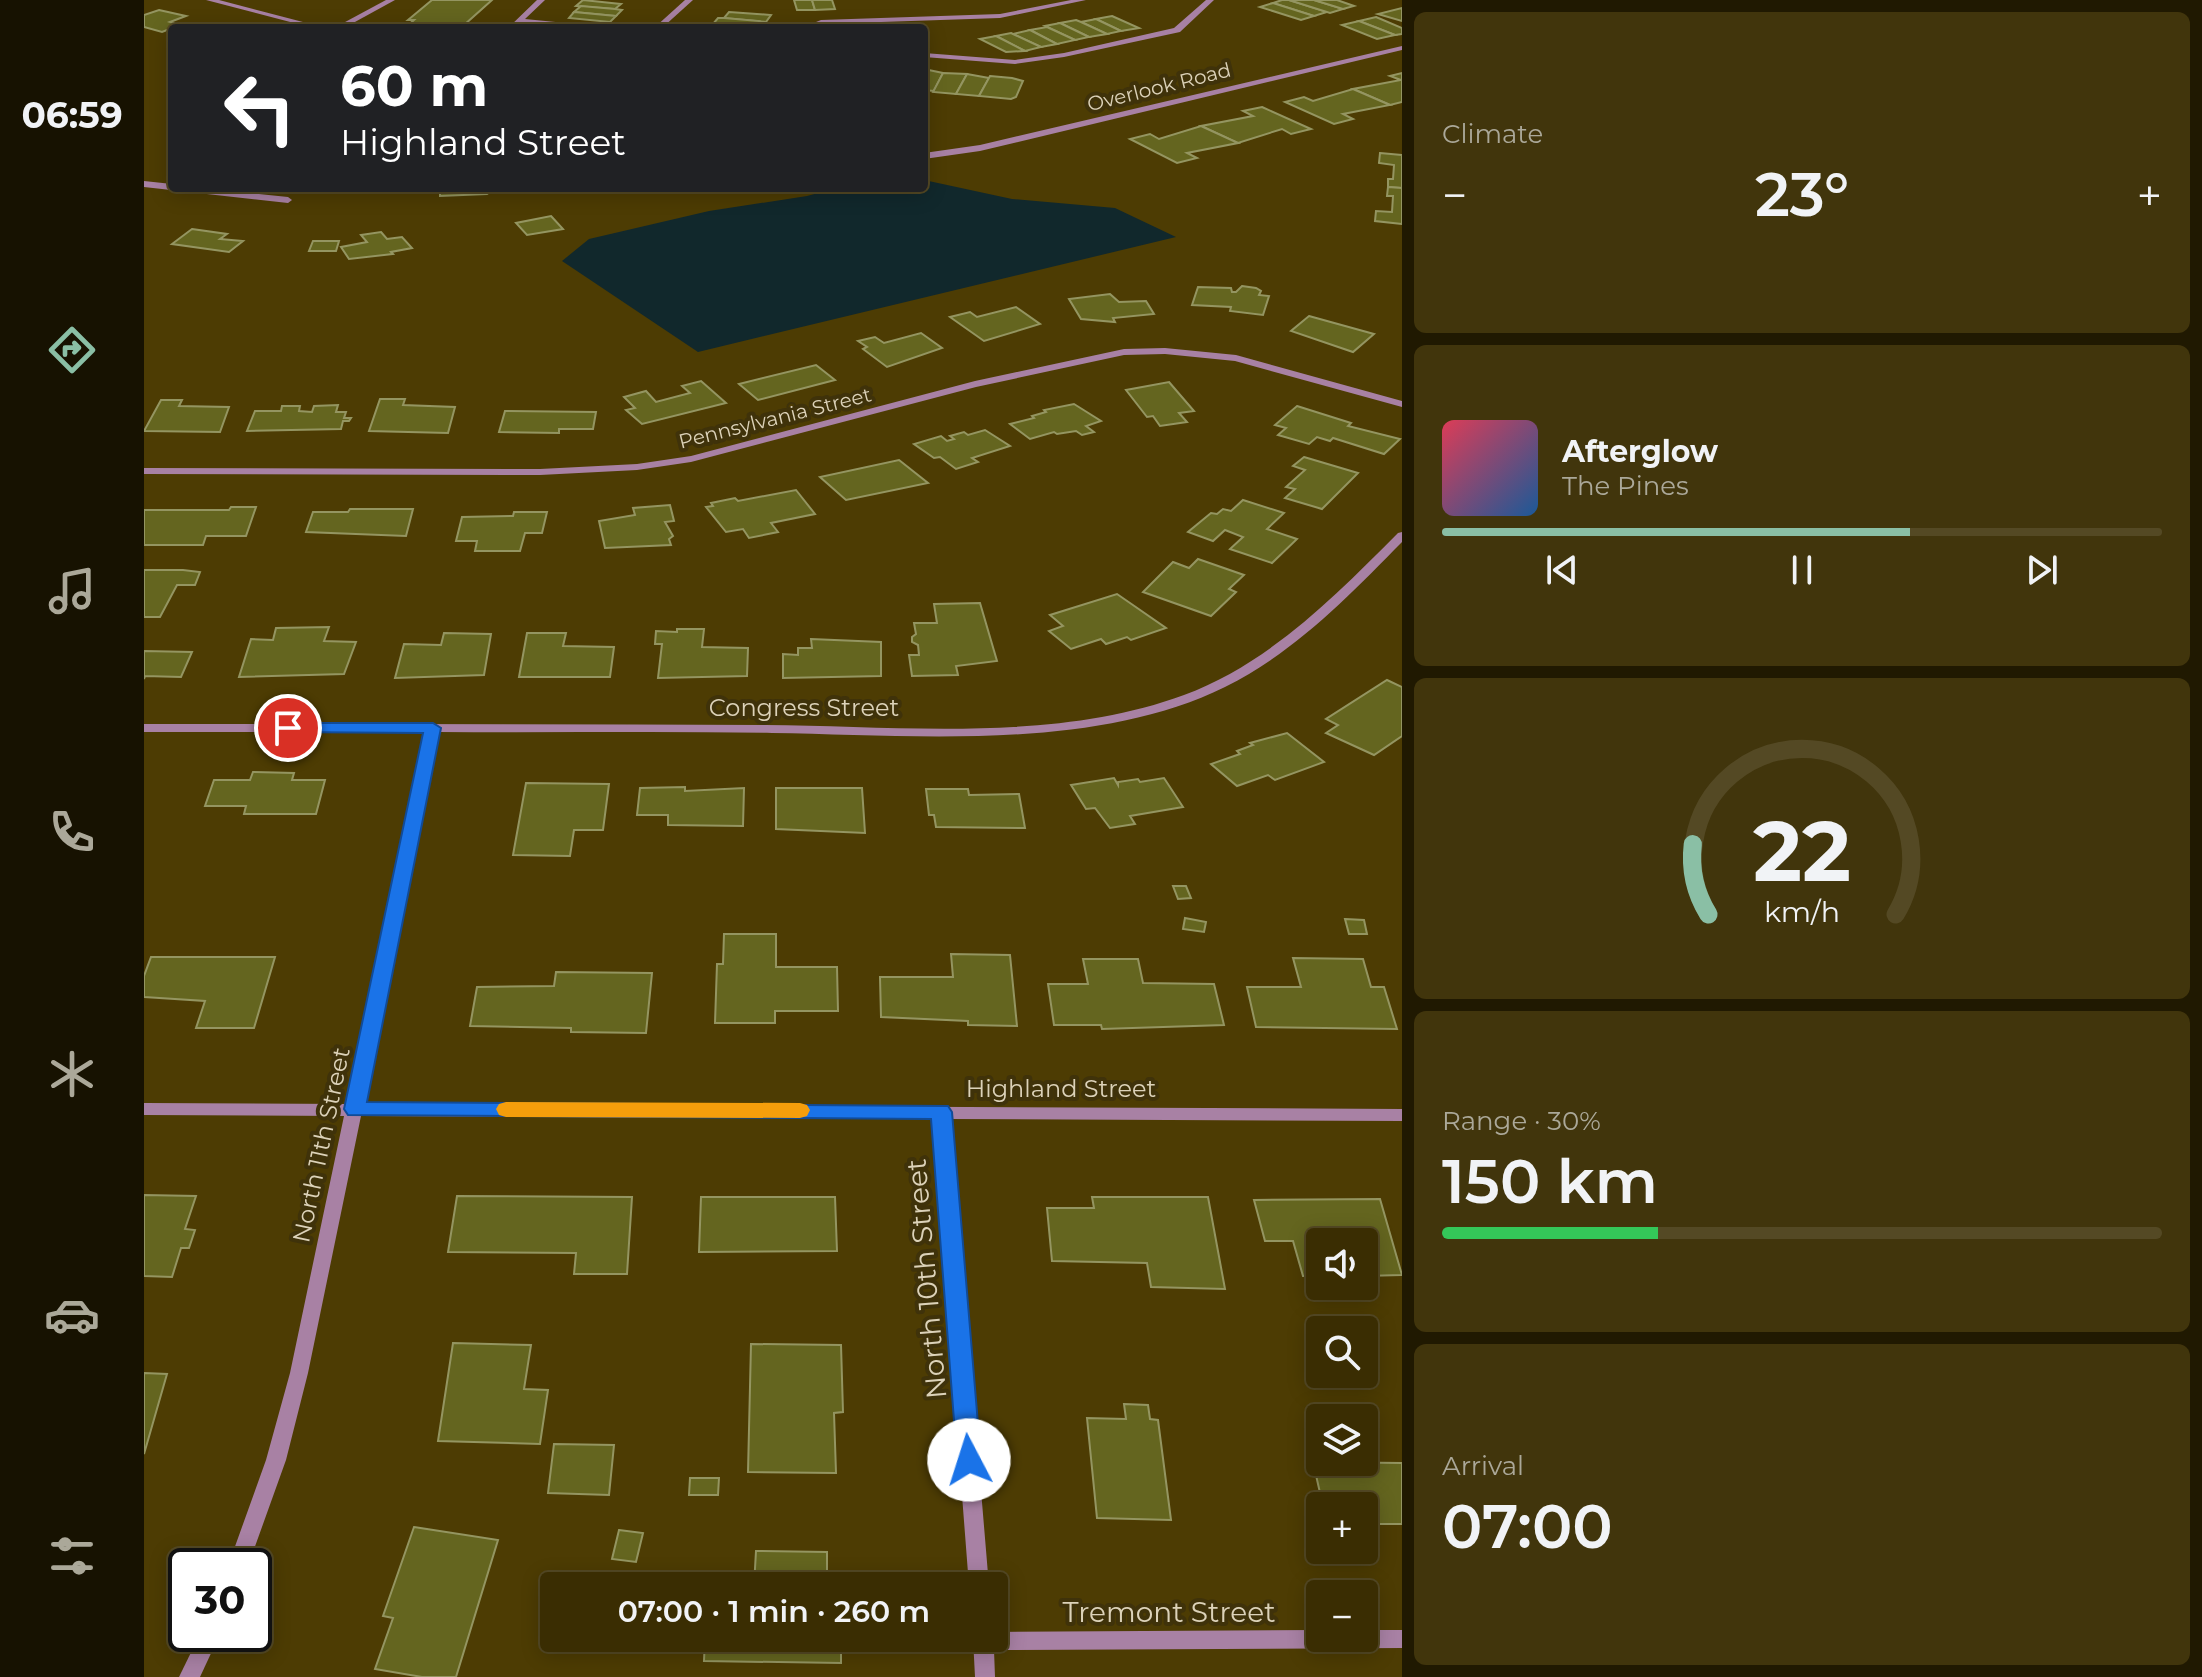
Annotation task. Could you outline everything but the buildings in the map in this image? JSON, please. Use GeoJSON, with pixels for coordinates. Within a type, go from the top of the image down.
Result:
{"type":"FeatureCollection","features":[{"type":"Feature","properties":{"kind":"street"},"geometry":{"type":"LineString","coordinates":[[210,0],[306,24]]}},
{"type":"Feature","properties":{"kind":"street"},"geometry":{"type":"LineString","coordinates":[[346,24],[391,0]]}},
{"type":"Feature","properties":{"kind":"street"},"geometry":{"type":"LineString","coordinates":[[516,24],[541,0]]}},
{"type":"Feature","properties":{"kind":"street"},"geometry":{"type":"LineString","coordinates":[[662,24],[689,0]]}},
{"type":"Feature","properties":{"kind":"street"},"geometry":{"type":"LineString","coordinates":[[816,24],[1000,16],[1082,0]]}},
{"type":"Feature","properties":{"kind":"street"},"geometry":{"type":"LineString","coordinates":[[928,55],[1015,62],[1064,55],[1177,30],[1210,0]]}},
{"type":"Feature","properties":{"kind":"street"},"geometry":{"type":"LineString","coordinates":[[519,21],[552,24]]}},
{"type":"Feature","properties":{"kind":"street","name":"Overlook Road"},"geometry":{"type":"LineString","coordinates":[[928,155],[980,148],[1402,48]]}},
{"type":"Feature","properties":{"kind":"street"},"geometry":{"type":"LineString","coordinates":[[144,184],[168,187]]}},
{"type":"Feature","properties":{"kind":"street"},"geometry":{"type":"LineString","coordinates":[[213,192],[288,200]]}},
{"type":"Feature","properties":{"kind":"street","name":"Pennsylvania Street"},"geometry":{"type":"LineString","coordinates":[[144,471],[540,472],[637,467],[691,459],[975,384],[1124,352],[1165,351],[1236,358],[1402,404]]}},
{"type":"Feature","properties":{"kind":"street","name":"Congress Street"},"geometry":{"type":"LineString","coordinates":[[144,728],[1020,728],[1072,724],[1133,714],[1189,698],[1250,668],[1289,644],[1320,618],[1402,535]]}},
{"type":"Feature","properties":{"kind":"street","name":"North 11th Street"},"geometry":{"type":"LineString","coordinates":[[244,1548],[276,1460],[299,1373],[433,728]]}},
{"type":"Feature","properties":{"kind":"street","name":"Highland Street"},"geometry":{"type":"LineString","coordinates":[[144,1109],[1402,1115]]}},
{"type":"Feature","properties":{"kind":"street","name":"North 10th Street"},"geometry":{"type":"LineString","coordinates":[[941,1112],[978,1572]]}},
{"type":"Feature","properties":{"kind":"street","name":"Tremont Street"},"geometry":{"type":"LineString","coordinates":[[1008,1639],[1402,1639]]}},
{"type":"Feature","properties":{"kind":"street"},"geometry":{"type":"LineString","coordinates":[[189,1677],[201,1652]]}},
{"type":"Feature","properties":{"kind":"street"},"geometry":{"type":"LineString","coordinates":[[984,1652],[985,1677]]}},
{"type":"Feature","properties":{"kind":"water"},"geometry":{"type":"Polygon","coordinates":[[[928,181],[1012,199],[1115,208],[1176,237],[698,352],[562,261],[589,239],[709,211],[822,192],[928,192],[928,181]]]}},
{"type":"Feature","properties":{"kind":"slow traffic"},"geometry":{"type":"LineString","coordinates":[[506,1109],[800,1110]]}},
{"type":"Feature","properties":{"kind":"route"},"geometry":{"type":"LineString","coordinates":[[288,728],[433,728],[355,1109],[941,1112],[969,1460]]}}]}
